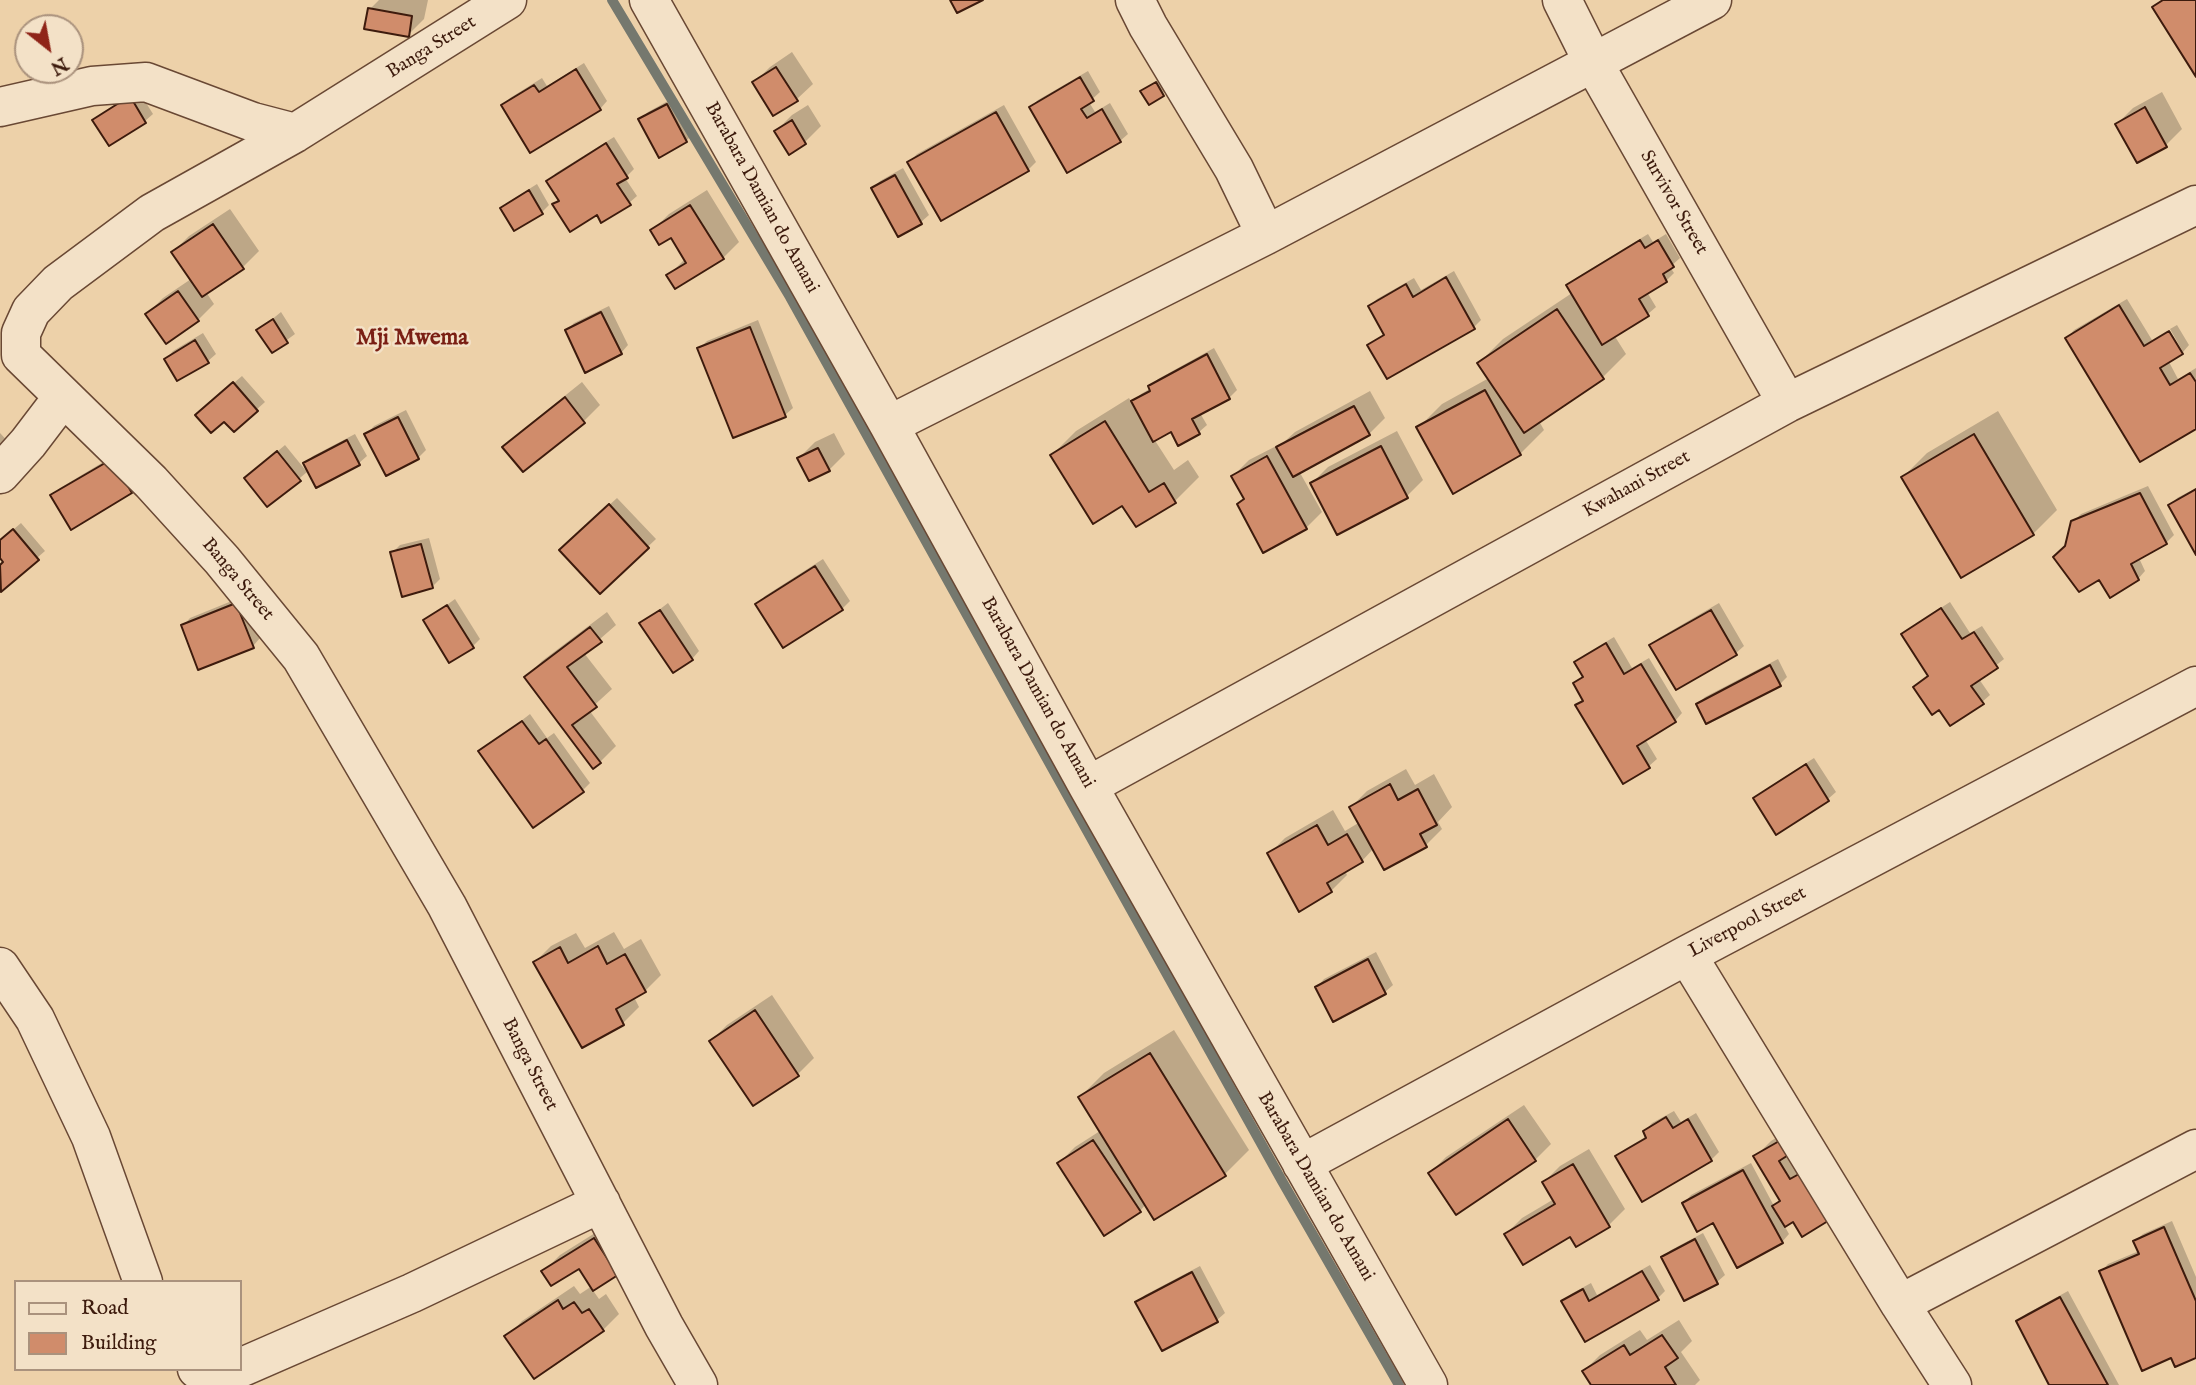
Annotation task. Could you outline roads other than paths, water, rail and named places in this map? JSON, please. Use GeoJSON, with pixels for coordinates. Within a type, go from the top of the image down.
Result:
{"type":"FeatureCollection","features":[{"type":"Feature","properties":{"kind":"street","name":"Banga Street"},"geometry":{"type":"LineString","coordinates":[[507,0],[295,133],[152,213],[58,283],[31,311],[10,354],[63,397],[169,501],[222,560],[300,657],[447,906],[664,1326],[698,1385]]}},
{"type":"Feature","properties":{"kind":"street","name":"Barabara Damian do Amani"},"geometry":{"type":"LineString","coordinates":[[649,0],[889,425],[1088,786],[1428,1385]]}},
{"type":"Feature","properties":{"kind":"street"},"geometry":{"type":"LineString","coordinates":[[1135,0],[1234,169],[1266,235]]}},
{"type":"Feature","properties":{"kind":"street","name":"Survivor Street"},"geometry":{"type":"LineString","coordinates":[[1562,0],[1594,64],[1787,403]]}},
{"type":"Feature","properties":{"kind":"street"},"geometry":{"type":"LineString","coordinates":[[889,425],[1266,235],[1712,0]]}},
{"type":"Feature","properties":{"kind":"street"},"geometry":{"type":"LineString","coordinates":[[0,107],[92,86],[146,82],[253,122],[295,133]]}},
{"type":"Feature","properties":{"kind":"street","name":"Kwahani Street"},"geometry":{"type":"LineString","coordinates":[[1088,786],[1787,403],[2196,205]]}},
{"type":"Feature","properties":{"kind":"street"},"geometry":{"type":"LineString","coordinates":[[0,474],[63,397]]}},
{"type":"Feature","properties":{"kind":"street","name":"Liverpool Street"},"geometry":{"type":"LineString","coordinates":[[1303,1164],[2196,686]]}},
{"type":"Feature","properties":{"kind":"street"},"geometry":{"type":"LineString","coordinates":[[1688,956],[1952,1385]]}},
{"type":"Feature","properties":{"kind":"street"},"geometry":{"type":"LineString","coordinates":[[0,967],[35,1019],[91,1137],[142,1280]]}},
{"type":"Feature","properties":{"kind":"street"},"geometry":{"type":"LineString","coordinates":[[1900,1304],[2196,1149]]}},
{"type":"Feature","properties":{"kind":"street"},"geometry":{"type":"LineString","coordinates":[[242,1366],[412,1293],[601,1203]]}},
{"type":"Feature","properties":{"kind":"waterway"},"geometry":{"type":"LineString","coordinates":[[612,0],[790,297],[1282,1181],[1399,1385]]}},
{"type":"Feature","properties":{"kind":"district","name":"Mji Mwema"},"geometry":{"type":"Point","coordinates":[412,339]}}]}
